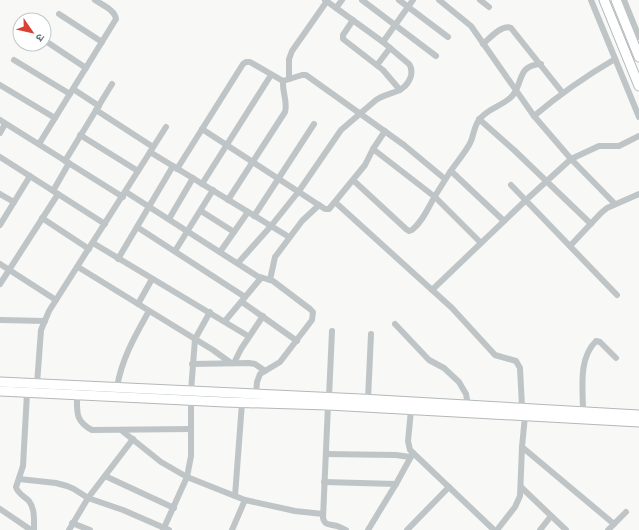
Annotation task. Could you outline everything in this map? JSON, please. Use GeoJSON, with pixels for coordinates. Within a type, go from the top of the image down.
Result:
{"type":"FeatureCollection","features":[{"type":"Feature","properties":{"kind":"highway"},"geometry":{"type":"LineString","coordinates":[[604,0],[639,86]]}},
{"type":"Feature","properties":{"kind":"highway"},"geometry":{"type":"LineString","coordinates":[[616,0],[639,57]]}},
{"type":"Feature","properties":{"kind":"highway"},"geometry":{"type":"LineString","coordinates":[[0,382],[117,387],[242,403],[368,399],[468,405],[524,412],[639,422]]}},
{"type":"Feature","properties":{"kind":"highway"},"geometry":{"type":"LineString","coordinates":[[0,391],[77,395],[191,396],[256,394],[411,410],[524,412],[584,411],[639,415]]}},
{"type":"Feature","properties":{"kind":"street"},"geometry":{"type":"LineString","coordinates":[[39,144],[116,19],[116,15],[95,0]]}},
{"type":"Feature","properties":{"kind":"street"},"geometry":{"type":"LineString","coordinates":[[336,8],[342,0]]}},
{"type":"Feature","properties":{"kind":"street"},"geometry":{"type":"LineString","coordinates":[[362,0],[436,56]]}},
{"type":"Feature","properties":{"kind":"street"},"geometry":{"type":"LineString","coordinates":[[399,0],[448,37]]}},
{"type":"Feature","properties":{"kind":"street"},"geometry":{"type":"LineString","coordinates":[[383,42],[413,0]]}},
{"type":"Feature","properties":{"kind":"street"},"geometry":{"type":"LineString","coordinates":[[438,0],[471,26],[534,116],[571,159],[615,204]]}},
{"type":"Feature","properties":{"kind":"street"},"geometry":{"type":"LineString","coordinates":[[480,0],[489,7]]}},
{"type":"Feature","properties":{"kind":"street"},"geometry":{"type":"LineString","coordinates":[[591,0],[639,117]]}},
{"type":"Feature","properties":{"kind":"street"},"geometry":{"type":"LineString","coordinates":[[624,0],[639,37]]}},
{"type":"Feature","properties":{"kind":"street"},"geometry":{"type":"LineString","coordinates":[[228,200],[286,112],[287,106],[284,95],[291,55],[326,1],[383,42],[412,68],[409,82],[405,87],[382,96],[341,130],[299,191],[271,226],[238,263]]}},
{"type":"Feature","properties":{"kind":"street"},"geometry":{"type":"LineString","coordinates":[[59,14],[102,42]]}},
{"type":"Feature","properties":{"kind":"street"},"geometry":{"type":"LineString","coordinates":[[353,20],[343,35],[343,39],[386,72],[400,90]]}},
{"type":"Feature","properties":{"kind":"street"},"geometry":{"type":"LineString","coordinates":[[483,44],[502,29],[509,27],[515,32],[562,92]]}},
{"type":"Feature","properties":{"kind":"street"},"geometry":{"type":"LineString","coordinates":[[52,45],[86,68]]}},
{"type":"Feature","properties":{"kind":"street"},"geometry":{"type":"LineString","coordinates":[[377,65],[390,48]]}},
{"type":"Feature","properties":{"kind":"street"},"geometry":{"type":"LineString","coordinates":[[534,116],[562,92],[615,59]]}},
{"type":"Feature","properties":{"kind":"street"},"geometry":{"type":"LineString","coordinates":[[14,60],[72,91],[98,108],[175,168],[289,237]]}},
{"type":"Feature","properties":{"kind":"street"},"geometry":{"type":"LineString","coordinates":[[118,259],[148,207],[202,129],[243,64],[246,62],[250,62],[271,75],[286,80],[302,75],[306,76],[404,145],[445,179]]}},
{"type":"Feature","properties":{"kind":"street"},"geometry":{"type":"LineString","coordinates":[[353,180],[408,231],[415,227],[426,213],[445,179],[469,146],[472,140],[474,128],[479,119],[484,114],[496,108],[512,96],[516,91],[522,73],[527,68],[532,64],[541,64]]}},
{"type":"Feature","properties":{"kind":"street"},"geometry":{"type":"LineString","coordinates":[[202,184],[271,75]]}},
{"type":"Feature","properties":{"kind":"street"},"geometry":{"type":"LineString","coordinates":[[0,284],[42,218],[56,192],[67,162],[80,135],[112,84]]}},
{"type":"Feature","properties":{"kind":"street"},"geometry":{"type":"LineString","coordinates":[[0,85],[55,118]]}},
{"type":"Feature","properties":{"kind":"street"},"geometry":{"type":"LineString","coordinates":[[479,119],[514,150],[591,224]]}},
{"type":"Feature","properties":{"kind":"street"},"geometry":{"type":"LineString","coordinates":[[0,133],[3,122],[67,162],[169,219],[261,278],[270,280],[279,285],[313,312],[312,320],[280,362],[260,374],[256,394]]}},
{"type":"Feature","properties":{"kind":"street"},"geometry":{"type":"LineString","coordinates":[[254,216],[314,124]]}},
{"type":"Feature","properties":{"kind":"street"},"geometry":{"type":"LineString","coordinates":[[37,384],[42,330],[56,300],[166,127]]}},
{"type":"Feature","properties":{"kind":"street"},"geometry":{"type":"LineString","coordinates":[[202,129],[325,209],[329,209],[365,165],[385,131]]}},
{"type":"Feature","properties":{"kind":"street"},"geometry":{"type":"LineString","coordinates":[[80,135],[138,172]]}},
{"type":"Feature","properties":{"kind":"street"},"geometry":{"type":"LineString","coordinates":[[432,290],[571,159],[598,146],[618,146],[639,136]]}},
{"type":"Feature","properties":{"kind":"street"},"geometry":{"type":"LineString","coordinates":[[374,149],[435,197],[482,243]]}},
{"type":"Feature","properties":{"kind":"street"},"geometry":{"type":"LineString","coordinates":[[0,157],[105,224]]}},
{"type":"Feature","properties":{"kind":"street"},"geometry":{"type":"LineString","coordinates":[[451,171],[504,221]]}},
{"type":"Feature","properties":{"kind":"street"},"geometry":{"type":"LineString","coordinates":[[0,224],[30,176]]}},
{"type":"Feature","properties":{"kind":"street"},"geometry":{"type":"LineString","coordinates":[[169,219],[193,178]]}},
{"type":"Feature","properties":{"kind":"street"},"geometry":{"type":"LineString","coordinates":[[511,185],[617,295]]}},
{"type":"Feature","properties":{"kind":"street"},"geometry":{"type":"LineString","coordinates":[[176,251],[213,190]]}},
{"type":"Feature","properties":{"kind":"street"},"geometry":{"type":"LineString","coordinates":[[0,194],[14,202]]}},
{"type":"Feature","properties":{"kind":"street"},"geometry":{"type":"LineString","coordinates":[[570,246],[601,213],[615,204],[639,194]]}},
{"type":"Feature","properties":{"kind":"street"},"geometry":{"type":"LineString","coordinates":[[335,202],[452,308],[495,355],[516,361],[520,368],[524,412],[521,487],[518,501],[497,530]]}},
{"type":"Feature","properties":{"kind":"street"},"geometry":{"type":"LineString","coordinates":[[270,280],[275,257],[302,221],[319,205]]}},
{"type":"Feature","properties":{"kind":"street"},"geometry":{"type":"LineString","coordinates":[[200,211],[234,232]]}},
{"type":"Feature","properties":{"kind":"street"},"geometry":{"type":"LineString","coordinates":[[220,252],[248,212]]}},
{"type":"Feature","properties":{"kind":"street"},"geometry":{"type":"LineString","coordinates":[[42,218],[89,249]]}},
{"type":"Feature","properties":{"kind":"street"},"geometry":{"type":"LineString","coordinates":[[137,227],[176,251],[243,299],[297,341]]}},
{"type":"Feature","properties":{"kind":"street"},"geometry":{"type":"LineString","coordinates":[[93,243],[248,336]]}},
{"type":"Feature","properties":{"kind":"street"},"geometry":{"type":"LineString","coordinates":[[0,264],[56,300]]}},
{"type":"Feature","properties":{"kind":"street"},"geometry":{"type":"LineString","coordinates":[[78,267],[232,363]]}},
{"type":"Feature","properties":{"kind":"street"},"geometry":{"type":"LineString","coordinates":[[225,321],[261,278]]}},
{"type":"Feature","properties":{"kind":"street"},"geometry":{"type":"LineString","coordinates":[[138,304],[152,279]]}},
{"type":"Feature","properties":{"kind":"street"},"geometry":{"type":"LineString","coordinates":[[117,387],[124,357],[149,311]]}},
{"type":"Feature","properties":{"kind":"street"},"geometry":{"type":"LineString","coordinates":[[19,479],[56,483],[67,486],[88,498],[123,510],[166,529],[186,477],[191,456],[192,364],[195,339],[210,312]]}},
{"type":"Feature","properties":{"kind":"street"},"geometry":{"type":"LineString","coordinates":[[232,363],[240,348],[263,316]]}},
{"type":"Feature","properties":{"kind":"street"},"geometry":{"type":"LineString","coordinates":[[0,320],[45,322]]}},
{"type":"Feature","properties":{"kind":"street"},"geometry":{"type":"LineString","coordinates":[[395,324],[429,360],[444,368],[459,382],[466,394],[468,405]]}},
{"type":"Feature","properties":{"kind":"street"},"geometry":{"type":"LineString","coordinates":[[332,331],[323,514],[324,521],[328,528],[337,526],[346,530]]}},
{"type":"Feature","properties":{"kind":"street"},"geometry":{"type":"LineString","coordinates":[[368,399],[371,334]]}},
{"type":"Feature","properties":{"kind":"street"},"geometry":{"type":"LineString","coordinates":[[584,411],[583,370],[585,361],[594,343],[596,341],[600,342],[616,358]]}},
{"type":"Feature","properties":{"kind":"street"},"geometry":{"type":"LineString","coordinates":[[192,364],[249,363],[255,364],[264,371]]}},
{"type":"Feature","properties":{"kind":"street"},"geometry":{"type":"LineString","coordinates":[[27,393],[23,466],[16,487],[17,490],[30,503],[33,509],[32,530]]}},
{"type":"Feature","properties":{"kind":"street"},"geometry":{"type":"LineString","coordinates":[[77,395],[77,412],[79,420],[84,426],[92,430],[191,429]]}},
{"type":"Feature","properties":{"kind":"street"},"geometry":{"type":"LineString","coordinates":[[235,496],[242,403]]}},
{"type":"Feature","properties":{"kind":"street"},"geometry":{"type":"LineString","coordinates":[[411,410],[408,441],[411,455],[449,487],[494,530]]}},
{"type":"Feature","properties":{"kind":"street"},"geometry":{"type":"LineString","coordinates":[[121,430],[161,462],[186,477],[244,500],[295,511],[323,514]]}},
{"type":"Feature","properties":{"kind":"street"},"geometry":{"type":"LineString","coordinates":[[69,530],[88,498],[133,439]]}},
{"type":"Feature","properties":{"kind":"street"},"geometry":{"type":"LineString","coordinates":[[522,447],[614,524]]}},
{"type":"Feature","properties":{"kind":"street"},"geometry":{"type":"LineString","coordinates":[[326,454],[411,455]]}},
{"type":"Feature","properties":{"kind":"street"},"geometry":{"type":"LineString","coordinates":[[368,530],[396,484],[411,455]]}},
{"type":"Feature","properties":{"kind":"street"},"geometry":{"type":"LineString","coordinates":[[105,476],[174,508]]}},
{"type":"Feature","properties":{"kind":"street"},"geometry":{"type":"LineString","coordinates":[[324,482],[396,484]]}},
{"type":"Feature","properties":{"kind":"street"},"geometry":{"type":"LineString","coordinates":[[407,530],[449,487]]}},
{"type":"Feature","properties":{"kind":"street"},"geometry":{"type":"LineString","coordinates":[[521,487],[566,530]]}},
{"type":"Feature","properties":{"kind":"street"},"geometry":{"type":"LineString","coordinates":[[232,530],[244,500]]}},
{"type":"Feature","properties":{"kind":"street"},"geometry":{"type":"LineString","coordinates":[[0,509],[32,530]]}},
{"type":"Feature","properties":{"kind":"street"},"geometry":{"type":"LineString","coordinates":[[608,530],[626,512]]}},
{"type":"Feature","properties":{"kind":"street"},"geometry":{"type":"LineString","coordinates":[[540,530],[551,516]]}},
{"type":"Feature","properties":{"kind":"street"},"geometry":{"type":"LineString","coordinates":[[72,523],[90,530]]}}]}
